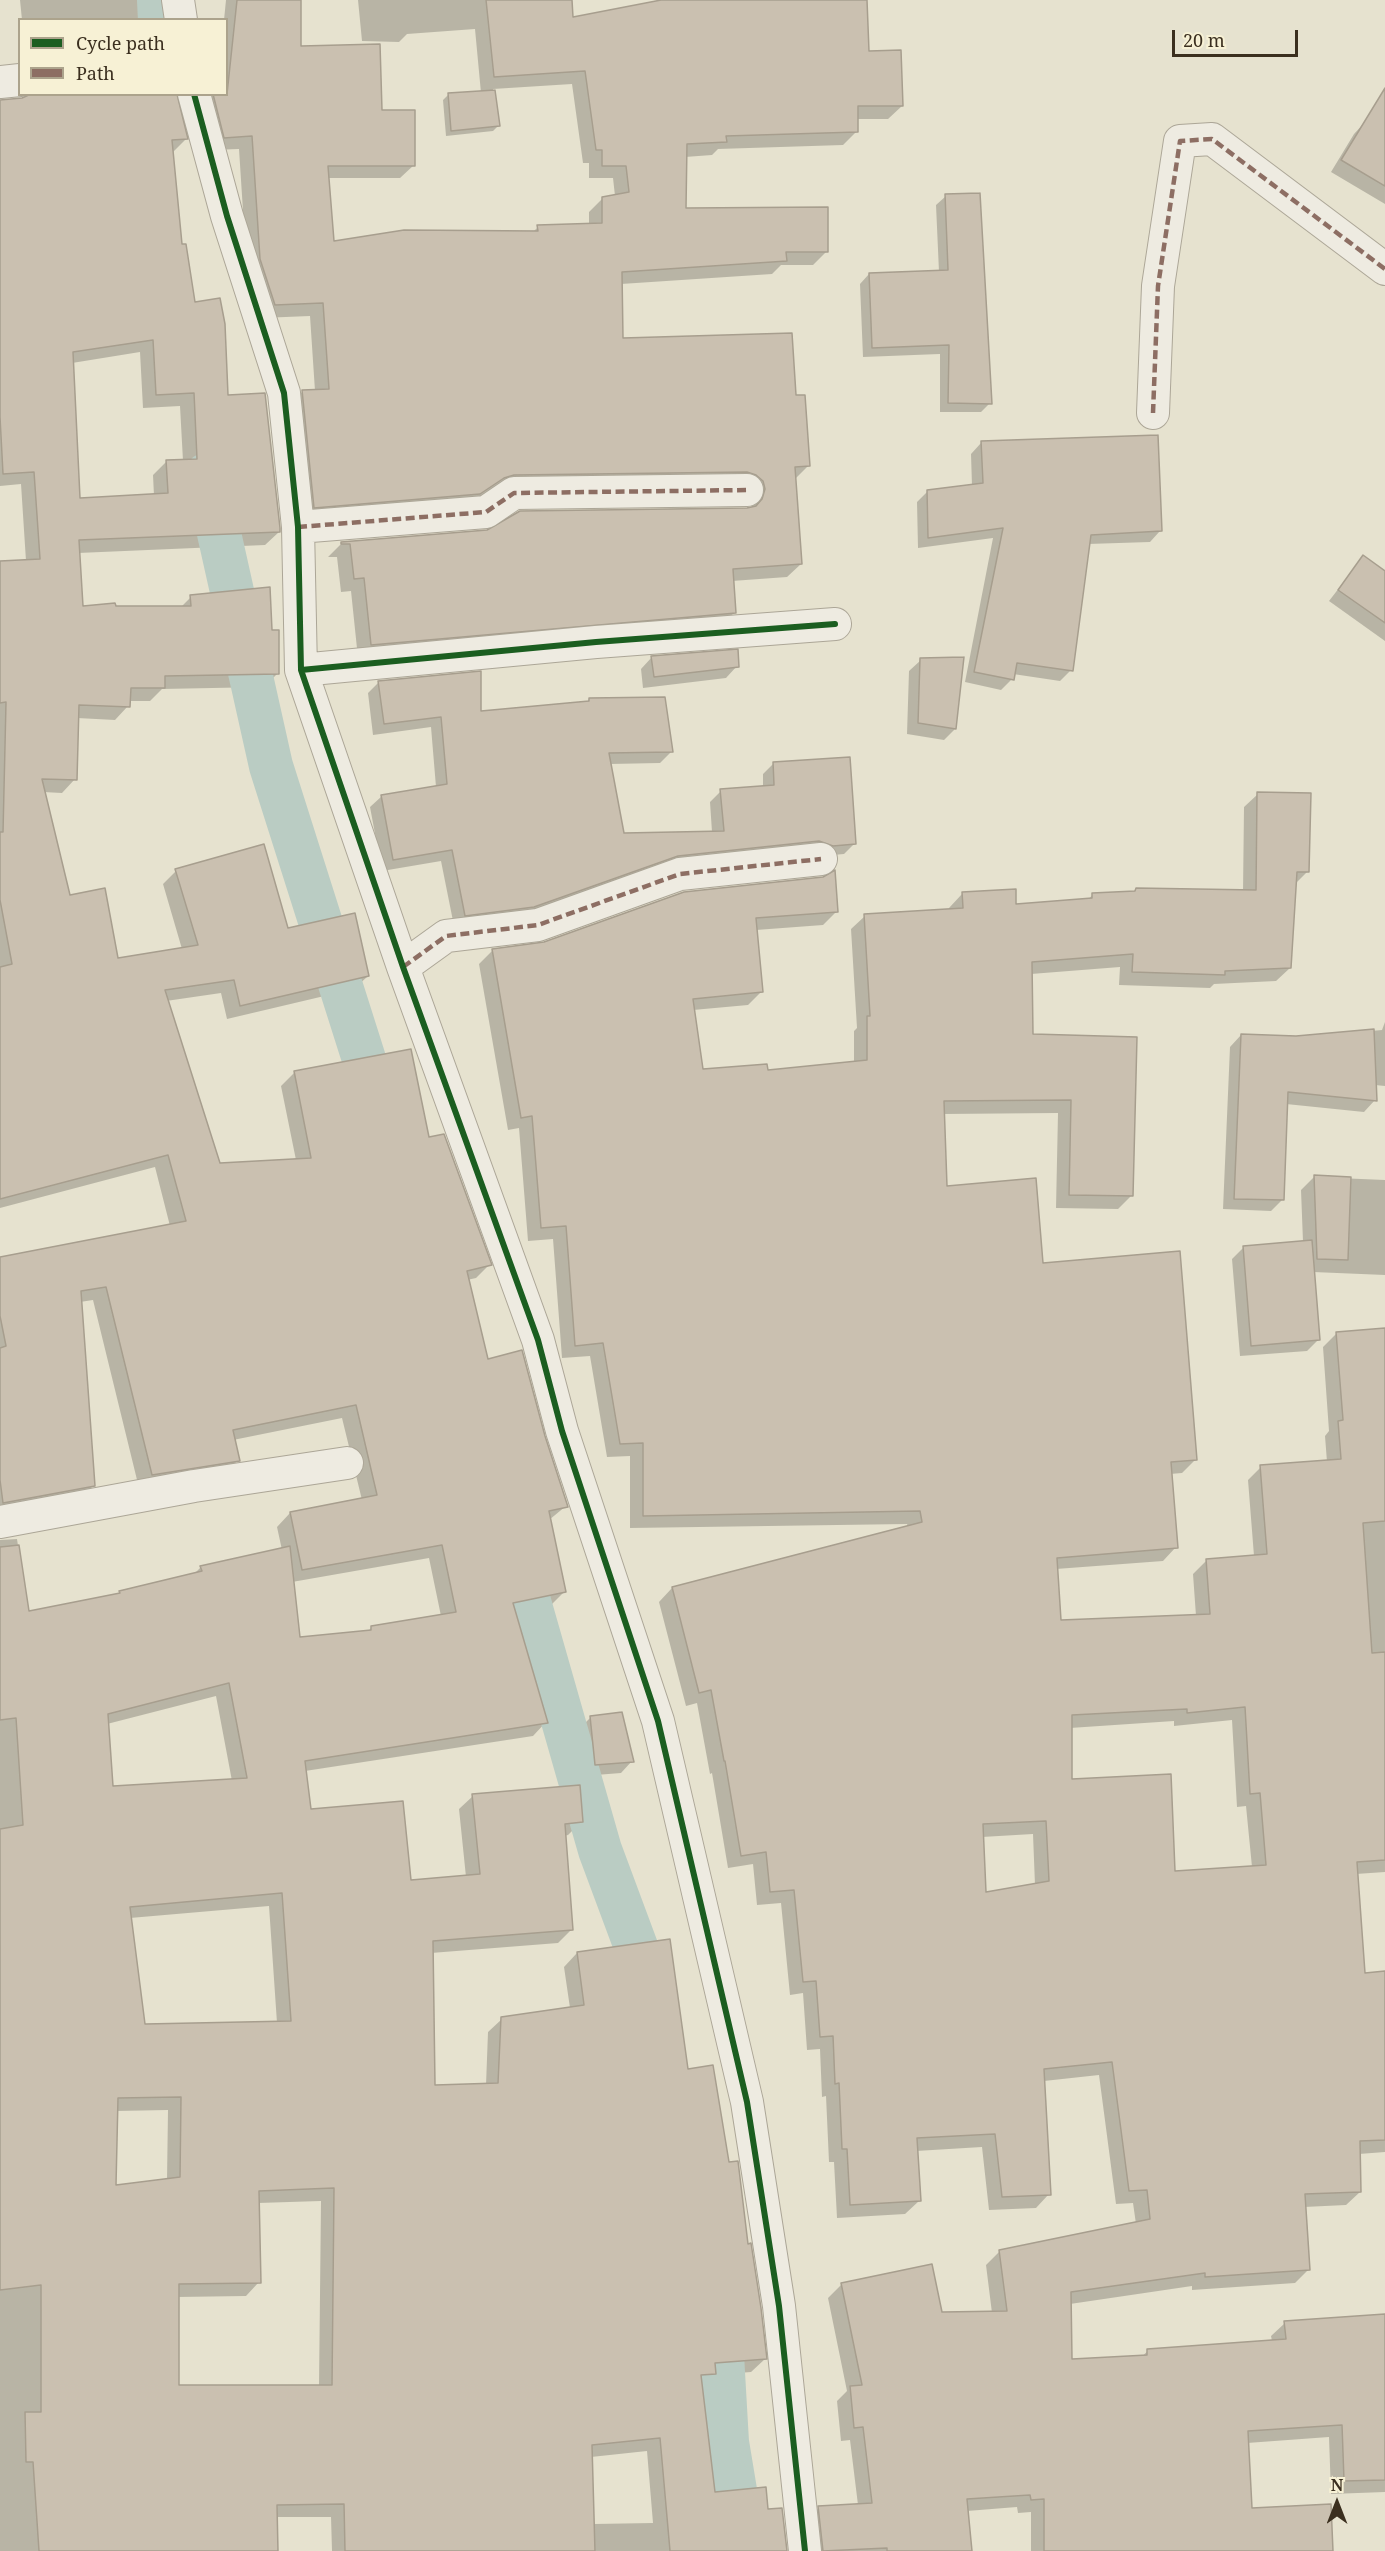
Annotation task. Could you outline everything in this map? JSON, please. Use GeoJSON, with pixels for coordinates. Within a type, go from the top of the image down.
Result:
{"type":"FeatureCollection","features":[{"type":"Feature","properties":{"kind":"street"},"geometry":{"type":"LineString","coordinates":[[178,0],[181,18]]}},
{"type":"Feature","properties":{"kind":"street"},"geometry":{"type":"LineString","coordinates":[[0,82],[18,80]]}},
{"type":"Feature","properties":{"kind":"street"},"geometry":{"type":"LineString","coordinates":[[195,96],[227,216],[284,393],[298,527],[301,670],[403,967],[538,1340],[562,1431],[658,1721],[747,2102],[779,2306],[805,2551]]}},
{"type":"Feature","properties":{"kind":"street"},"geometry":{"type":"LineString","coordinates":[[1153,413],[1158,286],[1180,141],[1212,139],[1385,269]]}},
{"type":"Feature","properties":{"kind":"street"},"geometry":{"type":"LineString","coordinates":[[298,527],[486,512],[514,493],[747,490]]}},
{"type":"Feature","properties":{"kind":"street"},"geometry":{"type":"LineString","coordinates":[[301,670],[596,642],[835,624]]}},
{"type":"Feature","properties":{"kind":"street"},"geometry":{"type":"LineString","coordinates":[[403,967],[446,936],[538,924],[680,874],[821,859]]}},
{"type":"Feature","properties":{"kind":"street"},"geometry":{"type":"LineString","coordinates":[[0,1522],[194,1486],[347,1463]]}},
{"type":"Feature","properties":{"kind":"building"},"geometry":{"type":"Polygon","coordinates":[[[237,0],[301,0],[301,46],[380,44],[382,110],[415,110],[415,166],[328,166],[334,241],[404,230],[538,231],[537,225],[602,223],[602,197],[629,192],[626,166],[602,166],[602,150],[596,150],[585,71],[494,77],[486,0],[572,0],[573,17],[661,0],[867,0],[869,51],[901,50],[903,106],[858,106],[858,132],[726,136],[727,142],[687,144],[686,208],[828,207],[828,252],[786,252],[787,261],[622,272],[623,338],[792,333],[796,395],[805,395],[810,466],[795,467],[802,564],[733,569],[736,613],[371,645],[364,578],[354,579],[350,544],[341,544],[341,542],[487,530],[520,511],[747,508],[756,506],[762,499],[765,489],[763,481],[747,472],[514,475],[504,478],[480,494],[314,508],[302,390],[329,389],[323,303],[275,305],[260,259],[252,136],[224,138],[214,96],[228,96],[237,0]]]}},
{"type":"Feature","properties":{"kind":"building"},"geometry":{"type":"Polygon","coordinates":[[[1385,88],[1385,186],[1341,160],[1385,88]]]}},
{"type":"Feature","properties":{"kind":"building"},"geometry":{"type":"Polygon","coordinates":[[[495,90],[500,126],[451,131],[448,93],[495,90]]]}},
{"type":"Feature","properties":{"kind":"building"},"geometry":{"type":"Polygon","coordinates":[[[26,96],[177,96],[188,139],[172,140],[182,244],[186,244],[195,302],[220,298],[225,324],[228,395],[265,393],[280,528],[280,532],[79,540],[83,606],[115,603],[116,606],[191,606],[190,595],[270,587],[272,630],[279,630],[279,674],[165,676],[165,688],[131,688],[130,707],[79,705],[77,780],[42,779],[70,895],[105,888],[118,958],[198,945],[175,869],[264,844],[288,928],[355,913],[369,976],[240,1006],[234,980],[165,990],[220,1163],[311,1158],[294,1071],[411,1049],[429,1137],[444,1134],[492,1265],[467,1271],[488,1359],[522,1350],[545,1436],[568,1507],[549,1511],[566,1592],[513,1603],[548,1723],[305,1761],[311,1809],[403,1801],[411,1880],[480,1874],[472,1794],[580,1785],[583,1822],[565,1824],[573,1930],[433,1941],[435,2085],[498,2083],[501,2017],[584,2005],[577,1952],[670,1939],[688,2069],[713,2065],[729,2162],[738,2161],[748,2244],[751,2243],[767,2359],[715,2363],[716,2374],[701,2375],[715,2492],[766,2487],[768,2509],[782,2508],[787,2551],[670,2551],[660,2438],[592,2445],[595,2551],[345,2551],[344,2504],[277,2505],[278,2551],[39,2551],[33,2462],[26,2462],[25,2412],[41,2412],[41,2285],[0,2290],[0,1829],[23,1825],[16,1718],[0,1720],[0,1547],[19,1545],[29,1611],[120,1593],[119,1591],[202,1571],[200,1566],[290,1546],[300,1637],[371,1630],[371,1626],[456,1612],[442,1545],[302,1570],[290,1512],[377,1495],[356,1405],[233,1430],[240,1461],[152,1475],[106,1287],[81,1291],[95,1486],[3,1503],[0,1480],[0,1348],[6,1346],[0,1316],[0,1257],[186,1221],[168,1155],[0,1199],[0,967],[12,964],[0,900],[0,832],[3,832],[6,702],[0,703],[0,561],[40,559],[34,472],[3,474],[0,417],[0,100],[26,96]],[[153,340],[73,352],[80,498],[168,493],[166,460],[197,459],[194,393],[156,395],[153,340]],[[229,1683],[108,1714],[113,1786],[247,1778],[229,1683]],[[282,1893],[130,1907],[145,2024],[291,2021],[282,1893]],[[181,2097],[118,2098],[116,2185],[180,2177],[181,2097]],[[334,2188],[259,2191],[261,2283],[179,2284],[179,2385],[332,2385],[334,2188]]]}},
{"type":"Feature","properties":{"kind":"building"},"geometry":{"type":"Polygon","coordinates":[[[980,193],[992,404],[948,403],[949,345],[872,348],[869,273],[948,270],[945,194],[980,193]]]}},
{"type":"Feature","properties":{"kind":"building"},"geometry":{"type":"Polygon","coordinates":[[[1158,435],[1162,531],[1091,535],[1073,671],[1017,663],[1014,680],[974,672],[1003,528],[928,538],[927,490],[983,483],[981,441],[1158,435]]]}},
{"type":"Feature","properties":{"kind":"building"},"geometry":{"type":"Polygon","coordinates":[[[1363,555],[1385,571],[1385,623],[1338,590],[1363,555]]]}},
{"type":"Feature","properties":{"kind":"building"},"geometry":{"type":"Polygon","coordinates":[[[738,649],[739,667],[654,677],[651,656],[738,649]]]}},
{"type":"Feature","properties":{"kind":"building"},"geometry":{"type":"Polygon","coordinates":[[[964,657],[956,729],[918,723],[920,658],[964,657]]]}},
{"type":"Feature","properties":{"kind":"building"},"geometry":{"type":"Polygon","coordinates":[[[481,671],[481,711],[589,701],[589,698],[665,697],[673,752],[609,753],[624,833],[724,831],[720,789],[774,785],[773,762],[850,757],[856,844],[833,846],[819,841],[678,856],[534,907],[465,916],[452,850],[393,860],[381,795],[447,784],[441,717],[384,724],[378,681],[481,671]]]}},
{"type":"Feature","properties":{"kind":"building"},"geometry":{"type":"Polygon","coordinates":[[[1257,792],[1311,793],[1309,872],[1297,872],[1291,968],[1225,971],[1225,975],[1132,972],[1133,954],[1032,962],[1033,1034],[1137,1037],[1133,1196],[1069,1195],[1071,1100],[944,1101],[947,1186],[1036,1178],[1043,1263],[1180,1251],[1197,1460],[1171,1462],[1178,1548],[1057,1558],[1061,1620],[1210,1614],[1206,1559],[1267,1554],[1260,1465],[1341,1459],[1338,1421],[1343,1420],[1336,1332],[1385,1328],[1385,1521],[1363,1523],[1372,1653],[1385,1652],[1385,1860],[1357,1862],[1365,1973],[1385,1971],[1385,2140],[1360,2141],[1361,2192],[1305,2194],[1310,2270],[1205,2277],[1205,2273],[1071,2292],[1072,2359],[1147,2355],[1147,2349],[1286,2339],[1284,2321],[1385,2314],[1385,2480],[1344,2481],[1342,2425],[1248,2431],[1252,2508],[1331,2504],[1333,2551],[1044,2551],[1044,2499],[1031,2500],[1030,2495],[967,2499],[972,2551],[887,2551],[887,2548],[823,2551],[818,2506],[872,2503],[863,2427],[854,2428],[850,2386],[862,2385],[841,2283],[932,2264],[942,2312],[1007,2311],[999,2250],[1150,2219],[1147,2190],[1129,2191],[1112,2062],[1044,2069],[1051,2195],[1002,2197],[995,2134],[917,2138],[921,2201],[850,2205],[847,2149],[842,2149],[839,2083],[835,2084],[833,2036],[820,2037],[816,1981],[803,1982],[794,1890],[770,1892],[766,1852],[741,1856],[711,1690],[699,1693],[672,1587],[922,1522],[920,1511],[643,1516],[643,1443],[620,1444],[603,1343],[575,1346],[566,1226],[541,1228],[532,1116],[521,1118],[492,949],[544,942],[684,892],[823,877],[835,870],[838,912],[756,918],[763,992],[693,999],[703,1069],[767,1064],[768,1070],[867,1060],[867,1016],[870,1016],[864,914],[963,908],[962,892],[1016,889],[1016,904],[1092,898],[1092,893],[1135,891],[1136,888],[1256,890],[1257,792]],[[1245,1707],[1187,1713],[1187,1709],[1072,1715],[1072,1779],[1171,1774],[1175,1871],[1266,1865],[1260,1793],[1250,1794],[1245,1707]],[[1046,1821],[983,1824],[986,1892],[1049,1881],[1046,1821]]]}},
{"type":"Feature","properties":{"kind":"building"},"geometry":{"type":"Polygon","coordinates":[[[1374,1029],[1377,1101],[1288,1092],[1284,1200],[1234,1199],[1241,1034],[1296,1036],[1374,1029]]]}},
{"type":"Feature","properties":{"kind":"building"},"geometry":{"type":"Polygon","coordinates":[[[1314,1175],[1351,1177],[1348,1260],[1317,1259],[1314,1175]]]}},
{"type":"Feature","properties":{"kind":"building"},"geometry":{"type":"Polygon","coordinates":[[[1312,1240],[1320,1340],[1251,1346],[1243,1246],[1312,1240]]]}},
{"type":"Feature","properties":{"kind":"building"},"geometry":{"type":"Polygon","coordinates":[[[622,1712],[634,1762],[595,1765],[590,1716],[622,1712]]]}},
{"type":"Feature","properties":{"kind":"waterway"},"geometry":{"type":"LineString","coordinates":[[159,0],[160,18]]}},
{"type":"Feature","properties":{"kind":"waterway"},"geometry":{"type":"LineString","coordinates":[[206,475],[271,766],[382,1116]]}},
{"type":"Feature","properties":{"kind":"waterway"},"geometry":{"type":"LineString","coordinates":[[512,1542],[600,1850],[655,1998]]}},
{"type":"Feature","properties":{"kind":"waterway"},"geometry":{"type":"LineString","coordinates":[[719,2303],[727,2442],[745,2551]]}},
{"type":"Feature","properties":{"kind":"marked path"},"geometry":{"type":"LineString","coordinates":[[1153,413],[1158,286],[1180,141],[1212,139],[1385,269]]}},
{"type":"Feature","properties":{"kind":"marked path"},"geometry":{"type":"LineString","coordinates":[[298,527],[486,512],[514,493],[747,490]]}},
{"type":"Feature","properties":{"kind":"marked path"},"geometry":{"type":"LineString","coordinates":[[403,967],[446,936],[538,925],[680,874],[821,859]]}},
{"type":"Feature","properties":{"kind":"cycle path"},"geometry":{"type":"LineString","coordinates":[[195,96],[227,216],[284,393],[298,527],[301,670],[403,967],[538,1340],[562,1431],[658,1721],[747,2102],[779,2306],[805,2551]]}},
{"type":"Feature","properties":{"kind":"cycle path"},"geometry":{"type":"LineString","coordinates":[[301,670],[596,642],[835,624]]}}]}
